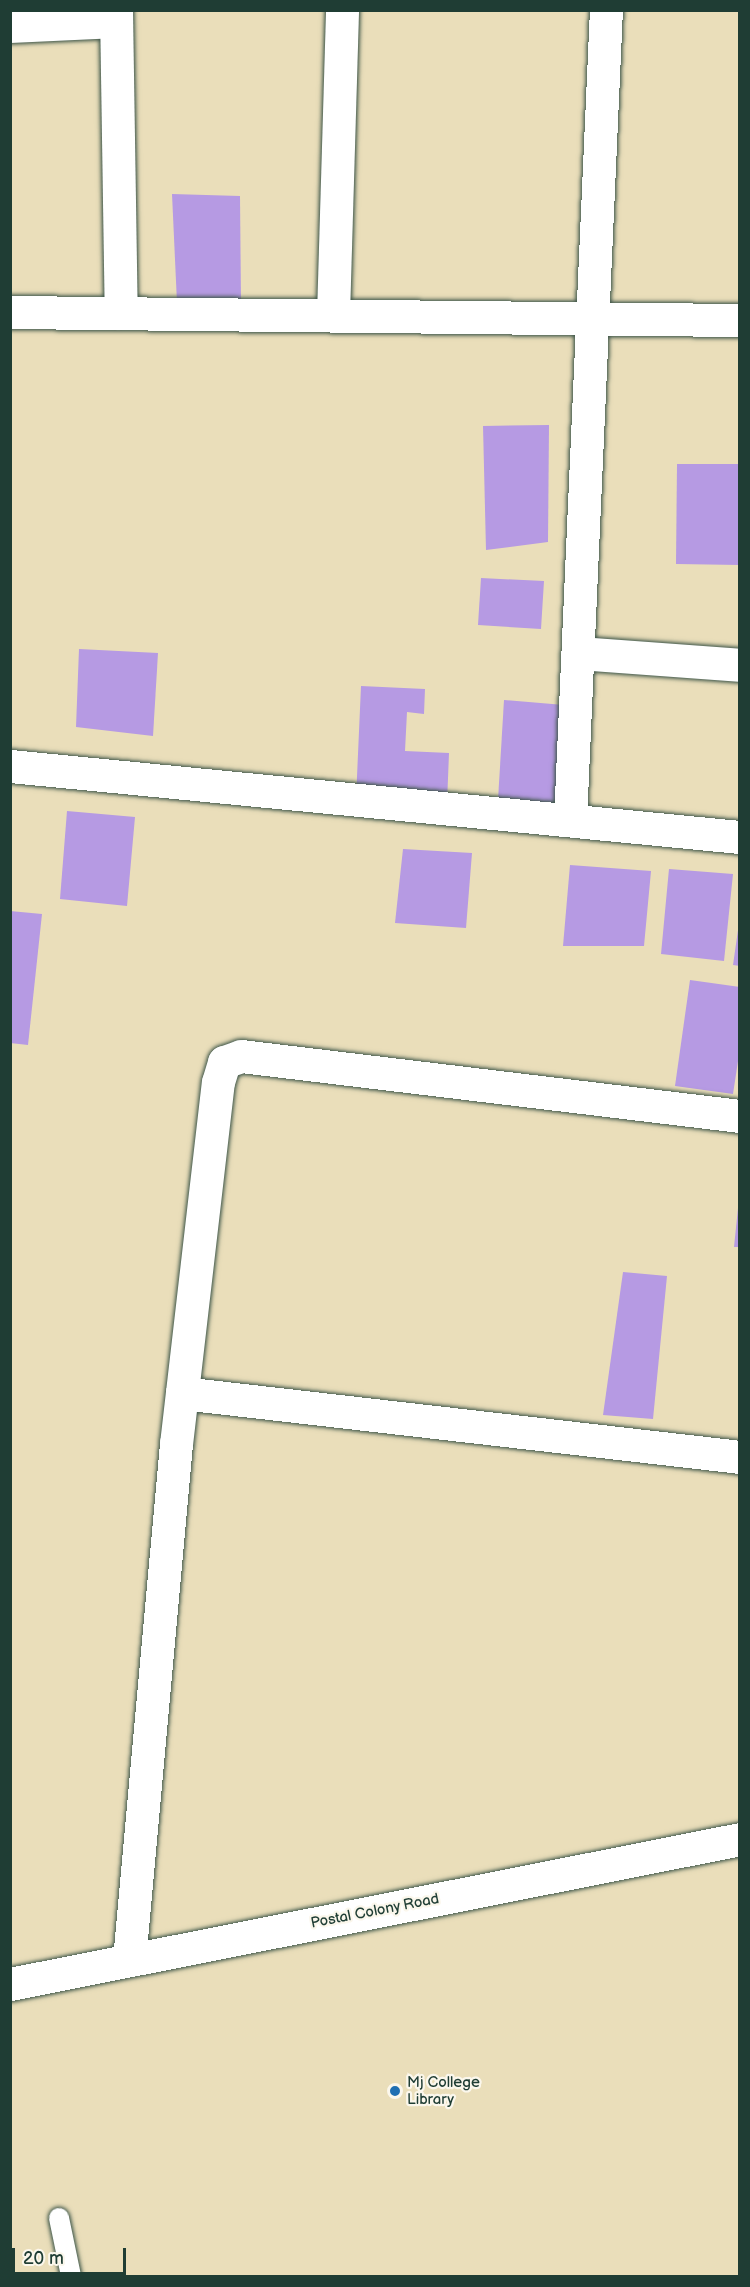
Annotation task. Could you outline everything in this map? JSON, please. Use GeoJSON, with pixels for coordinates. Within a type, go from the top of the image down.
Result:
{"type":"FeatureCollection","features":[{"type":"Feature","properties":{"kind":"street"},"geometry":{"type":"LineString","coordinates":[[333,315],[342,10]]}},
{"type":"Feature","properties":{"kind":"street"},"geometry":{"type":"LineString","coordinates":[[570,820],[606,10]]}},
{"type":"Feature","properties":{"kind":"street"},"geometry":{"type":"LineString","coordinates":[[10,26],[116,16],[121,314]]}},
{"type":"Feature","properties":{"kind":"street"},"geometry":{"type":"LineString","coordinates":[[10,312],[592,316],[740,320]]}},
{"type":"Feature","properties":{"kind":"street"},"geometry":{"type":"LineString","coordinates":[[578,653],[740,665]]}},
{"type":"Feature","properties":{"kind":"street"},"geometry":{"type":"LineString","coordinates":[[10,766],[740,837]]}},
{"type":"Feature","properties":{"kind":"street"},"geometry":{"type":"LineString","coordinates":[[129,1960],[182,1393],[218,1082],[224,1062],[241,1056],[740,1116]]}},
{"type":"Feature","properties":{"kind":"street"},"geometry":{"type":"LineString","coordinates":[[182,1393],[740,1457]]}},
{"type":"Feature","properties":{"kind":"street","name":"Postal Colony Road"},"geometry":{"type":"LineString","coordinates":[[10,1984],[740,1839]]}},
{"type":"Feature","properties":{"kind":"lane"},"geometry":{"type":"LineString","coordinates":[[59,2217],[70,2277]]}},
{"type":"Feature","properties":{"kind":"building"},"geometry":{"type":"Polygon","coordinates":[[[172,194],[240,196],[241,303],[177,303],[172,194]]]}},
{"type":"Feature","properties":{"kind":"building"},"geometry":{"type":"Polygon","coordinates":[[[549,425],[548,542],[486,550],[483,426],[549,425]]]}},
{"type":"Feature","properties":{"kind":"building"},"geometry":{"type":"Polygon","coordinates":[[[677,464],[740,464],[740,565],[676,564],[677,464]]]}},
{"type":"Feature","properties":{"kind":"building"},"geometry":{"type":"Polygon","coordinates":[[[481,578],[544,581],[541,629],[478,625],[481,578]]]}},
{"type":"Feature","properties":{"kind":"building"},"geometry":{"type":"Polygon","coordinates":[[[79,649],[158,653],[153,736],[76,727],[79,649]]]}},
{"type":"Feature","properties":{"kind":"building"},"geometry":{"type":"Polygon","coordinates":[[[361,686],[425,689],[424,714],[407,712],[405,751],[449,753],[447,804],[356,799],[361,686]]]}},
{"type":"Feature","properties":{"kind":"building"},"geometry":{"type":"Polygon","coordinates":[[[504,700],[564,705],[557,804],[498,800],[504,700]]]}},
{"type":"Feature","properties":{"kind":"building"},"geometry":{"type":"Polygon","coordinates":[[[67,811],[135,817],[127,906],[60,899],[67,811]]]}},
{"type":"Feature","properties":{"kind":"building"},"geometry":{"type":"Polygon","coordinates":[[[403,849],[472,853],[466,928],[395,923],[403,849]]]}},
{"type":"Feature","properties":{"kind":"building"},"geometry":{"type":"Polygon","coordinates":[[[570,865],[651,871],[644,946],[563,946],[570,865]]]}},
{"type":"Feature","properties":{"kind":"building"},"geometry":{"type":"Polygon","coordinates":[[[669,869],[733,874],[724,961],[661,954],[669,869]]]}},
{"type":"Feature","properties":{"kind":"building"},"geometry":{"type":"Polygon","coordinates":[[[10,911],[42,914],[28,1045],[10,1043],[10,911]]]}},
{"type":"Feature","properties":{"kind":"building"},"geometry":{"type":"Polygon","coordinates":[[[738,930],[740,966],[733,965],[738,930]]]}},
{"type":"Feature","properties":{"kind":"building"},"geometry":{"type":"Polygon","coordinates":[[[690,980],[740,987],[740,1048],[733,1094],[675,1086],[690,980]]]}},
{"type":"Feature","properties":{"kind":"building"},"geometry":{"type":"Polygon","coordinates":[[[738,1208],[740,1208],[740,1247],[734,1247],[738,1208]]]}},
{"type":"Feature","properties":{"kind":"building"},"geometry":{"type":"Polygon","coordinates":[[[623,1272],[667,1276],[653,1419],[603,1415],[623,1272]]]}},
{"type":"Feature","properties":{"kind":"place","name":"Mj College Library"},"geometry":{"type":"Point","coordinates":[395,2091]}}]}
